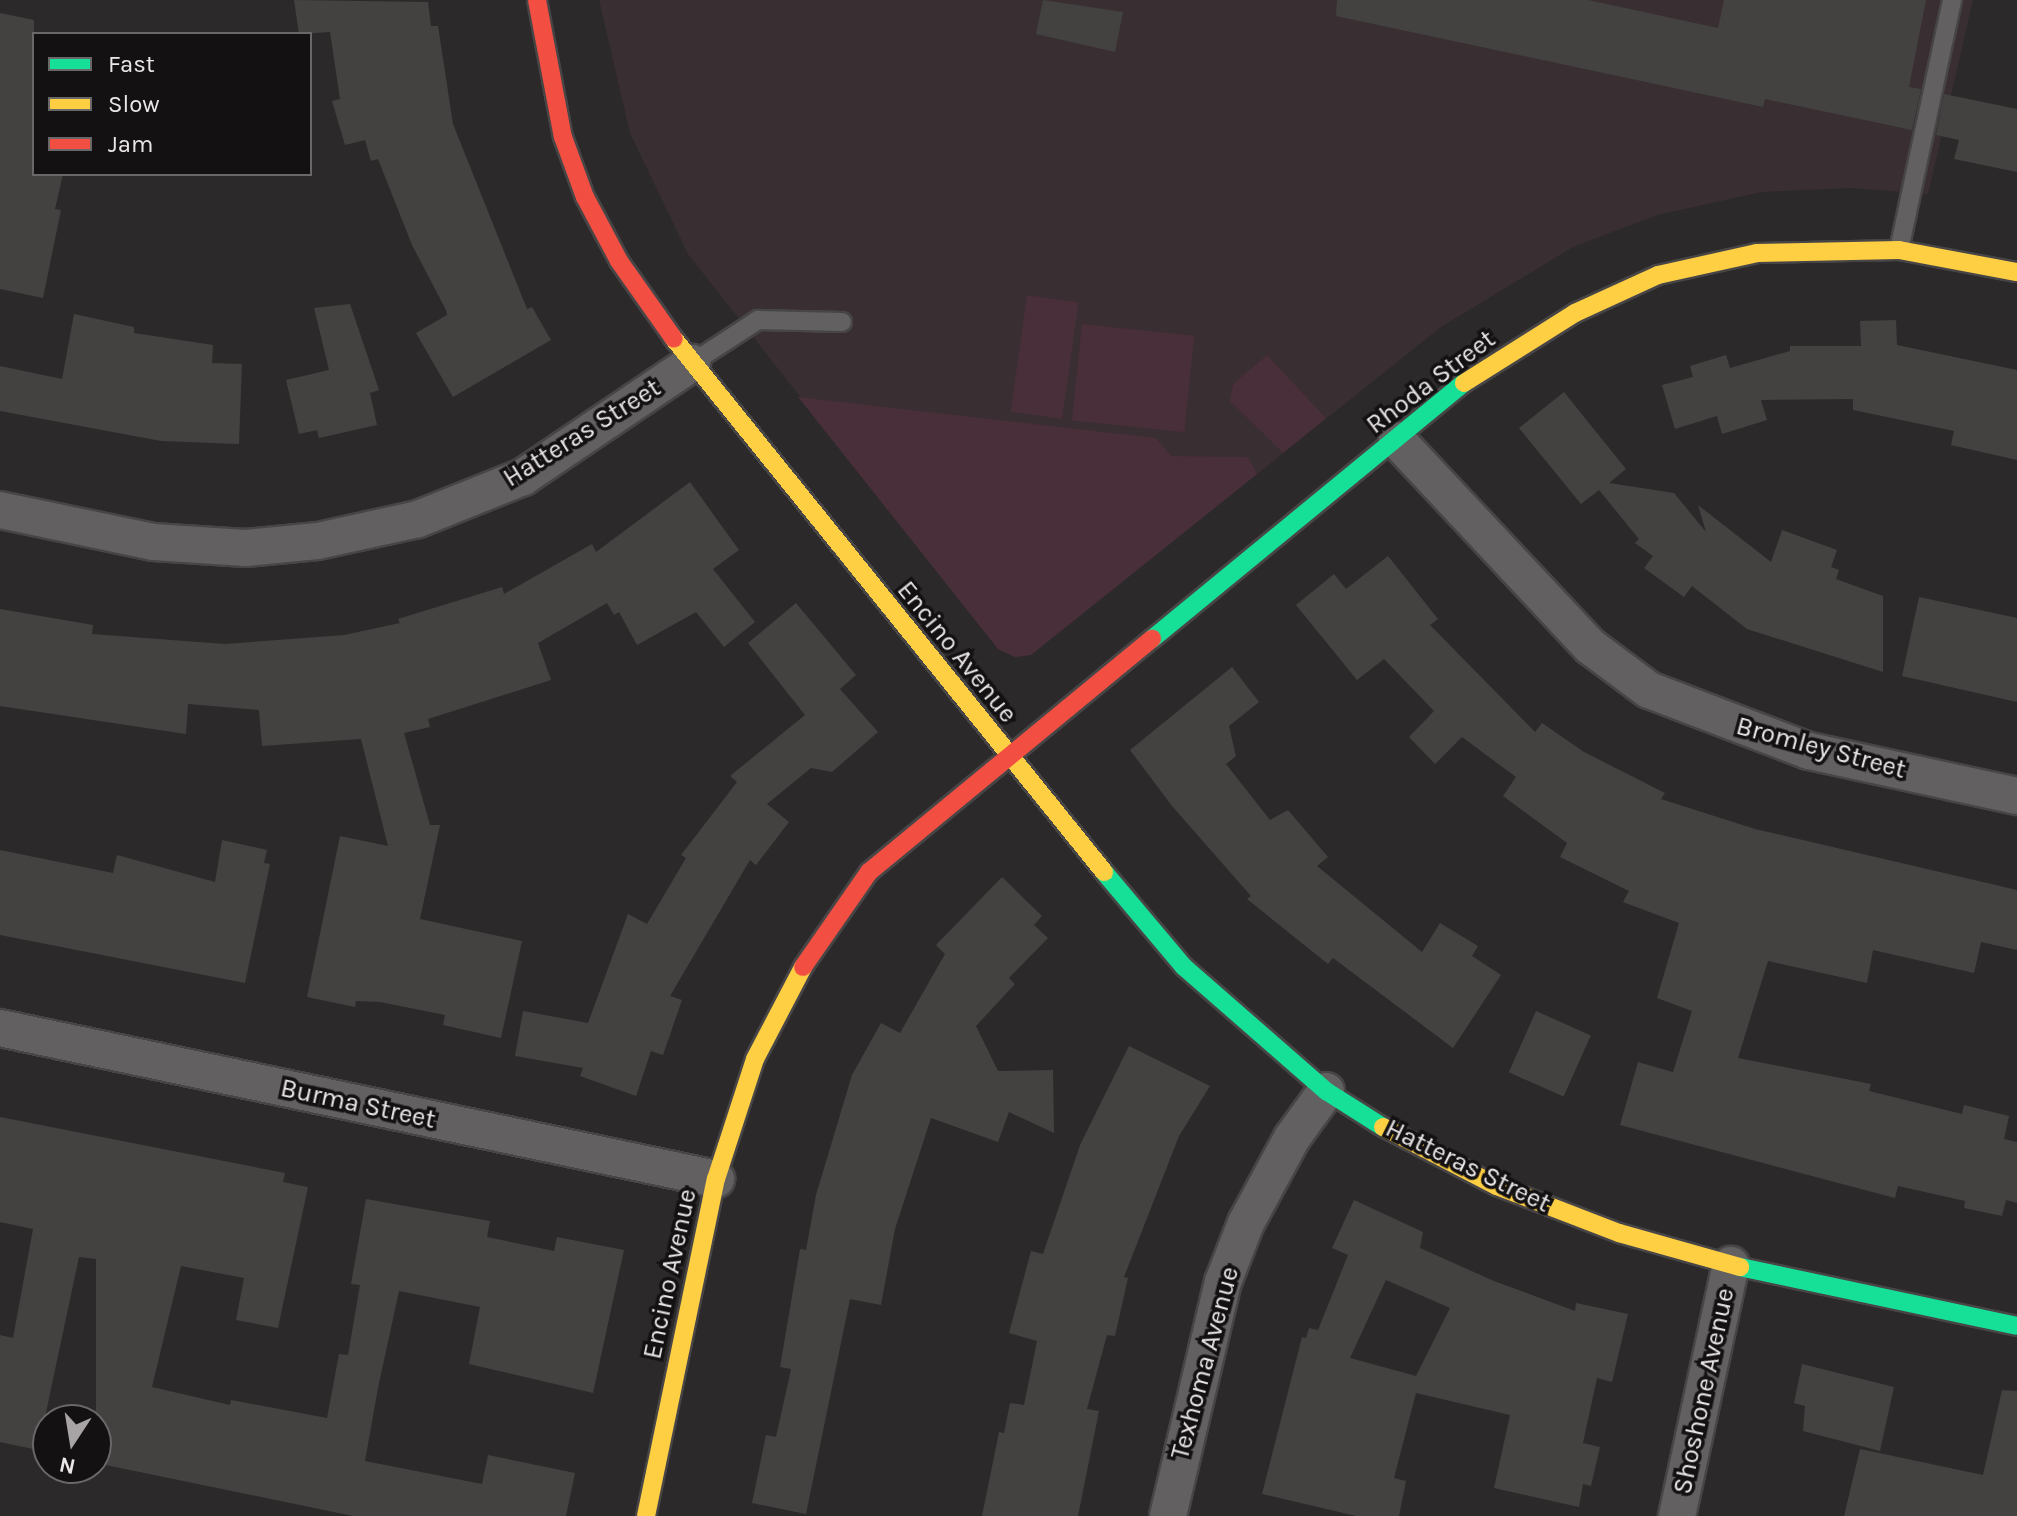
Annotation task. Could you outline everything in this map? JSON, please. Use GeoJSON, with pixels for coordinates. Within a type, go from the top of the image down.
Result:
{"type":"FeatureCollection","features":[{"type":"Feature","properties":{"kind":"street","name":"Encino Avenue"},"geometry":{"type":"LineString","coordinates":[[537,0],[563,137],[585,197],[619,261],[692,363],[1009,758],[869,872],[789,987],[755,1059],[716,1179],[646,1516]]}},
{"type":"Feature","properties":{"kind":"street","name":"Rhoda Street"},"geometry":{"type":"LineString","coordinates":[[1009,758],[1461,385],[1575,313],[1658,275],[1757,253],[1899,250],[2017,272]]}},
{"type":"Feature","properties":{"kind":"street","name":"Hatteras Street"},"geometry":{"type":"LineString","coordinates":[[0,510],[153,542],[246,548],[318,541],[418,519],[523,477],[692,363]]}},
{"type":"Feature","properties":{"kind":"street","name":"Bromley Street"},"geometry":{"type":"LineString","coordinates":[[1397,440],[1591,647],[1649,690],[1809,751],[2017,796]]}},
{"type":"Feature","properties":{"kind":"street","name":"Hatteras Street"},"geometry":{"type":"LineString","coordinates":[[1009,758],[1184,967],[1326,1091],[1413,1145],[1497,1186],[1619,1233],[1731,1265],[2017,1326]]}},
{"type":"Feature","properties":{"kind":"street","name":"Burma Street"},"geometry":{"type":"LineString","coordinates":[[0,1028],[716,1179]]}},
{"type":"Feature","properties":{"kind":"street","name":"Texhoma Avenue"},"geometry":{"type":"LineString","coordinates":[[1168,1516],[1223,1282],[1246,1223],[1292,1138],[1326,1091]]}},
{"type":"Feature","properties":{"kind":"street","name":"Shoshone Avenue"},"geometry":{"type":"LineString","coordinates":[[1677,1516],[1731,1265]]}},
{"type":"Feature","properties":{"kind":"lane"},"geometry":{"type":"LineString","coordinates":[[1899,250],[1952,0]]}},
{"type":"Feature","properties":{"kind":"lane"},"geometry":{"type":"LineString","coordinates":[[692,363],[758,320],[842,322]]}},
{"type":"Feature","properties":{"kind":"shaded area"},"geometry":{"type":"Polygon","coordinates":[[[599,0],[1973,0],[1928,194],[1850,188],[1762,192],[1657,215],[1573,247],[1441,327],[1031,655],[1015,657],[998,649],[688,254],[630,133],[599,0]]]}},
{"type":"Feature","properties":{"kind":"shaded area"},"geometry":{"type":"Polygon","coordinates":[[[1027,295],[1078,302],[1062,419],[1011,412],[1027,295]]]}},
{"type":"Feature","properties":{"kind":"shaded area"},"geometry":{"type":"Polygon","coordinates":[[[1082,324],[1194,336],[1184,432],[1072,420],[1082,324]]]}},
{"type":"Feature","properties":{"kind":"shaded area"},"geometry":{"type":"Polygon","coordinates":[[[1267,355],[1326,418],[1283,453],[1230,401],[1233,384],[1267,355]]]}},
{"type":"Feature","properties":{"kind":"shaded area"},"geometry":{"type":"Polygon","coordinates":[[[798,397],[1156,438],[1171,456],[1248,457],[1257,474],[1031,655],[1015,657],[998,649],[798,397]]]}},
{"type":"Feature","properties":{"kind":"building"},"geometry":{"type":"Polygon","coordinates":[[[294,0],[428,2],[431,26],[438,26],[453,124],[527,309],[532,307],[551,340],[453,397],[416,333],[447,315],[446,310],[412,245],[378,159],[371,161],[365,140],[345,145],[332,101],[340,99],[330,32],[299,32],[294,0]]]}},
{"type":"Feature","properties":{"kind":"building"},"geometry":{"type":"Polygon","coordinates":[[[1043,0],[1123,12],[1115,52],[1036,34],[1043,0]]]}},
{"type":"Feature","properties":{"kind":"building"},"geometry":{"type":"Polygon","coordinates":[[[1337,0],[1588,0],[1718,28],[1724,0],[1926,0],[1909,87],[1921,89],[1912,130],[1765,99],[1763,107],[1336,16],[1337,0]]]}},
{"type":"Feature","properties":{"kind":"building"},"geometry":{"type":"Polygon","coordinates":[[[0,13],[34,20],[32,176],[63,176],[55,209],[61,210],[43,298],[0,289],[0,13]]]}},
{"type":"Feature","properties":{"kind":"building"},"geometry":{"type":"Polygon","coordinates":[[[1944,94],[2017,109],[2017,172],[1954,159],[1959,140],[1936,135],[1944,94]]]}},
{"type":"Feature","properties":{"kind":"building"},"geometry":{"type":"Polygon","coordinates":[[[350,304],[379,390],[370,393],[377,425],[319,438],[317,430],[299,434],[286,380],[329,370],[314,308],[350,304]]]}},
{"type":"Feature","properties":{"kind":"building"},"geometry":{"type":"Polygon","coordinates":[[[74,314],[134,327],[134,333],[213,345],[212,363],[242,364],[239,444],[161,441],[0,411],[0,366],[62,379],[74,314]]]}},
{"type":"Feature","properties":{"kind":"building"},"geometry":{"type":"Polygon","coordinates":[[[1896,320],[1897,345],[2017,370],[2017,460],[1951,445],[1954,431],[1853,410],[1853,399],[1761,400],[1767,420],[1722,434],[1717,416],[1675,429],[1662,385],[1693,377],[1690,366],[1726,355],[1730,368],[1790,351],[1790,346],[1861,346],[1860,321],[1896,320]]]}},
{"type":"Feature","properties":{"kind":"building"},"geometry":{"type":"Polygon","coordinates":[[[1564,392],[1626,469],[1609,483],[1674,493],[1706,532],[1698,505],[1771,562],[1782,530],[1837,550],[1831,567],[1839,570],[1836,579],[1883,596],[1883,672],[1747,629],[1692,586],[1684,597],[1644,568],[1653,556],[1635,543],[1639,539],[1599,490],[1581,504],[1519,428],[1564,392]]]}},
{"type":"Feature","properties":{"kind":"building"},"geometry":{"type":"Polygon","coordinates":[[[690,482],[739,550],[713,569],[755,622],[724,647],[696,612],[637,645],[619,612],[614,615],[607,603],[538,643],[551,680],[428,719],[430,727],[404,733],[430,825],[440,825],[420,919],[522,941],[501,1038],[443,1025],[445,1015],[380,1002],[356,1001],[355,1007],[307,997],[340,836],[388,846],[361,739],[262,746],[259,710],[188,704],[186,734],[0,706],[0,609],[93,625],[92,634],[225,644],[344,635],[400,623],[398,619],[502,587],[504,594],[592,544],[596,552],[690,482]]]}},
{"type":"Feature","properties":{"kind":"building"},"geometry":{"type":"Polygon","coordinates":[[[1388,556],[1438,619],[1430,625],[1535,732],[1542,723],[1584,752],[1665,793],[1661,799],[1755,829],[2017,890],[2017,950],[1981,942],[1974,973],[1873,950],[1867,983],[1768,961],[1738,1058],[1871,1084],[1869,1091],[1962,1114],[1964,1105],[2009,1116],[2004,1139],[2017,1142],[2017,1203],[2006,1200],[2002,1216],[1964,1208],[1965,1201],[1898,1186],[1895,1198],[1620,1125],[1638,1062],[1673,1072],[1692,1011],[1657,998],[1679,923],[1623,902],[1629,891],[1560,857],[1567,843],[1503,796],[1516,777],[1462,737],[1435,764],[1409,737],[1434,711],[1384,659],[1357,680],[1296,605],[1334,574],[1346,589],[1388,556]]]}},
{"type":"Feature","properties":{"kind":"building"},"geometry":{"type":"Polygon","coordinates":[[[1919,597],[2017,618],[2017,702],[1902,676],[1919,597]]]}},
{"type":"Feature","properties":{"kind":"building"},"geometry":{"type":"Polygon","coordinates":[[[796,603],[856,675],[840,689],[878,732],[832,772],[811,768],[767,804],[789,822],[756,865],[750,860],[670,996],[682,1000],[663,1055],[651,1051],[636,1096],[580,1076],[583,1068],[515,1056],[523,1011],[588,1023],[628,914],[647,924],[686,858],[681,855],[737,782],[730,776],[805,715],[748,643],[796,603]]]}},
{"type":"Feature","properties":{"kind":"building"},"geometry":{"type":"Polygon","coordinates":[[[1232,667],[1259,702],[1229,726],[1236,756],[1226,764],[1270,820],[1288,810],[1328,857],[1317,866],[1422,952],[1440,923],[1478,946],[1472,956],[1501,975],[1453,1048],[1333,958],[1328,964],[1247,899],[1251,896],[1172,806],[1130,750],[1232,667]]]}},
{"type":"Feature","properties":{"kind":"building"},"geometry":{"type":"Polygon","coordinates":[[[222,840],[267,850],[264,863],[270,864],[245,983],[0,935],[0,850],[113,873],[117,855],[215,882],[222,840]]]}},
{"type":"Feature","properties":{"kind":"building"},"geometry":{"type":"Polygon","coordinates":[[[1002,877],[1042,916],[1034,925],[1048,938],[1009,978],[1015,984],[976,1026],[998,1071],[1053,1070],[1054,1133],[1009,1112],[998,1142],[931,1118],[895,1229],[881,1305],[850,1299],[806,1514],[752,1503],[766,1435],[776,1437],[791,1369],[780,1367],[800,1249],[806,1250],[816,1195],[852,1075],[881,1023],[900,1033],[945,954],[936,945],[1002,877]]]}},
{"type":"Feature","properties":{"kind":"building"},"geometry":{"type":"Polygon","coordinates":[[[1536,1011],[1591,1035],[1564,1097],[1509,1072],[1536,1011]]]}},
{"type":"Feature","properties":{"kind":"building"},"geometry":{"type":"Polygon","coordinates":[[[1129,1046],[1210,1086],[1179,1136],[1124,1277],[1128,1278],[1115,1336],[1107,1335],[1087,1409],[1099,1411],[1078,1516],[982,1516],[999,1432],[1004,1433],[1010,1403],[1024,1405],[1037,1341],[1009,1333],[1031,1251],[1043,1254],[1080,1145],[1129,1046]]]}},
{"type":"Feature","properties":{"kind":"building"},"geometry":{"type":"Polygon","coordinates":[[[0,1117],[285,1173],[283,1182],[308,1187],[278,1328],[236,1320],[244,1278],[181,1266],[152,1387],[230,1405],[231,1400],[327,1418],[339,1354],[348,1355],[360,1285],[351,1284],[366,1199],[490,1221],[487,1237],[554,1251],[557,1237],[624,1250],[593,1393],[469,1364],[480,1307],[399,1291],[365,1461],[482,1484],[488,1455],[575,1473],[566,1516],[353,1516],[112,1466],[112,1404],[96,1404],[96,1259],[79,1257],[48,1404],[32,1404],[32,1449],[0,1442],[0,1335],[13,1338],[33,1229],[0,1222],[0,1117]]]}},
{"type":"Feature","properties":{"kind":"building"},"geometry":{"type":"Polygon","coordinates":[[[1354,1200],[1423,1232],[1420,1248],[1494,1281],[1575,1311],[1576,1303],[1628,1314],[1612,1382],[1597,1378],[1583,1443],[1600,1447],[1591,1486],[1583,1484],[1579,1507],[1494,1488],[1510,1415],[1416,1393],[1394,1478],[1406,1481],[1399,1516],[1356,1516],[1262,1494],[1302,1337],[1306,1338],[1309,1328],[1318,1330],[1348,1255],[1332,1248],[1354,1200]],[[1386,1280],[1350,1358],[1416,1376],[1450,1308],[1386,1280]]]}},
{"type":"Feature","properties":{"kind":"building"},"geometry":{"type":"Polygon","coordinates":[[[1802,1364],[1894,1387],[1880,1451],[1803,1431],[1805,1406],[1794,1403],[1802,1364]]]}},
{"type":"Feature","properties":{"kind":"building"},"geometry":{"type":"Polygon","coordinates":[[[2002,1390],[2017,1391],[2017,1516],[1844,1516],[1860,1449],[1983,1475],[2002,1390]]]}},
{"type":"Feature","properties":{"kind":"traffic: fast"},"geometry":{"type":"LineString","coordinates":[[1152,639],[1464,383]]}},
{"type":"Feature","properties":{"kind":"traffic: fast"},"geometry":{"type":"LineString","coordinates":[[1104,872],[1184,967],[1326,1091],[1383,1127]]}},
{"type":"Feature","properties":{"kind":"traffic: fast"},"geometry":{"type":"LineString","coordinates":[[1740,1267],[2017,1326]]}},
{"type":"Feature","properties":{"kind":"traffic: slow"},"geometry":{"type":"LineString","coordinates":[[1464,383],[1575,313],[1658,275],[1757,253],[1899,250],[2017,272]]}},
{"type":"Feature","properties":{"kind":"traffic: slow"},"geometry":{"type":"LineString","coordinates":[[674,339],[1104,872]]}},
{"type":"Feature","properties":{"kind":"traffic: slow"},"geometry":{"type":"LineString","coordinates":[[646,1516],[716,1179],[755,1059],[803,967]]}},
{"type":"Feature","properties":{"kind":"traffic: slow"},"geometry":{"type":"LineString","coordinates":[[1383,1127],[1497,1186],[1619,1233],[1740,1267]]}},
{"type":"Feature","properties":{"kind":"traffic: jam"},"geometry":{"type":"LineString","coordinates":[[537,0],[563,137],[585,197],[619,261],[674,339]]}},
{"type":"Feature","properties":{"kind":"traffic: jam"},"geometry":{"type":"LineString","coordinates":[[803,967],[869,872],[1152,639]]}}]}
